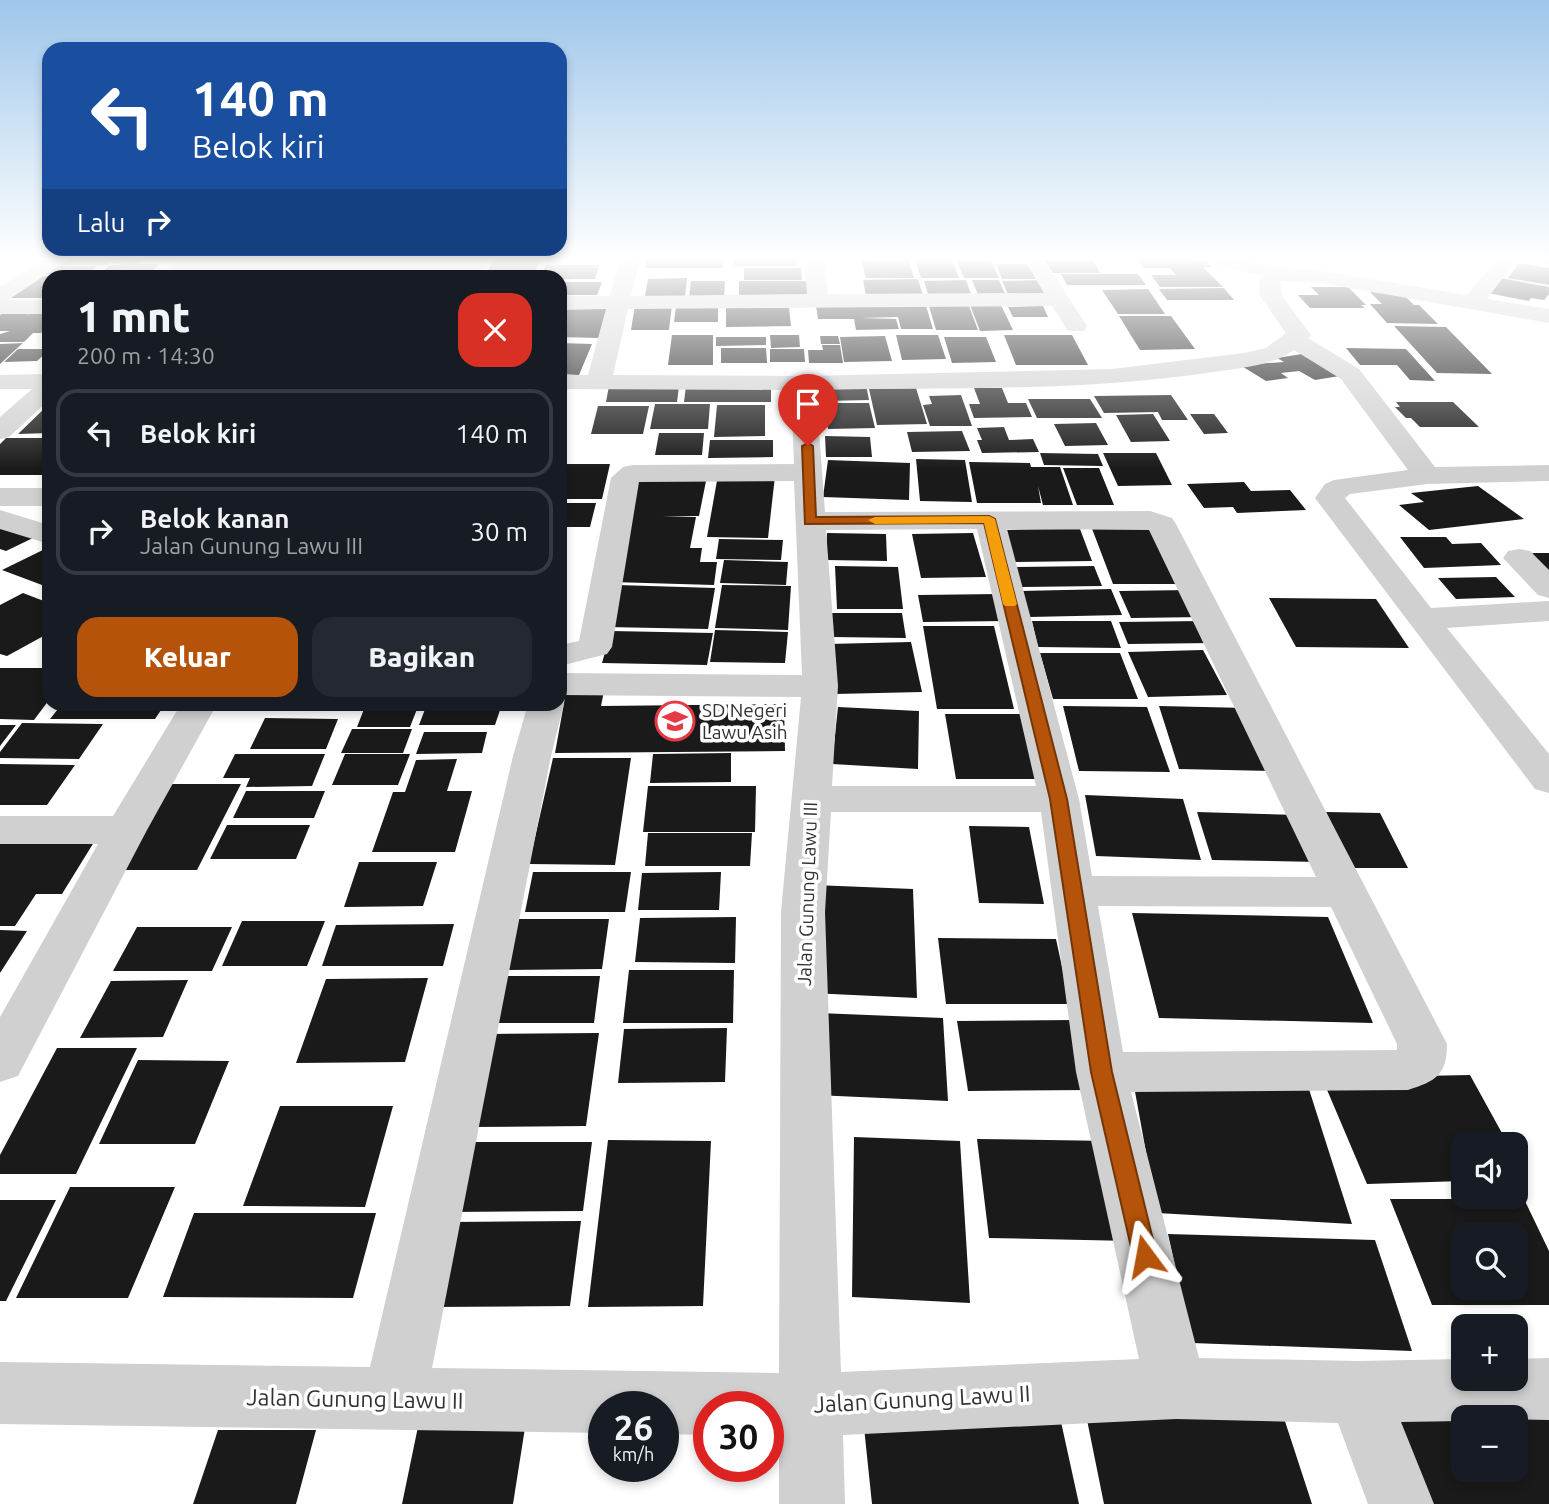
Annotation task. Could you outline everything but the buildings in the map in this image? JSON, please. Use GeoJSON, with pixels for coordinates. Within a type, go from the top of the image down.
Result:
{"type":"FeatureCollection","features":[{"type":"Feature","properties":{"kind":"street"},"geometry":{"type":"LineString","coordinates":[[599,381],[612,329]]}},
{"type":"Feature","properties":{"kind":"street"},"geometry":{"type":"LineString","coordinates":[[567,382],[803,383],[1137,374],[1244,360],[1275,353],[1299,335],[1295,329]]}},
{"type":"Feature","properties":{"kind":"street"},"geometry":{"type":"LineString","coordinates":[[1294,341],[1350,374],[1427,476]]}},
{"type":"Feature","properties":{"kind":"street"},"geometry":{"type":"LineString","coordinates":[[0,382],[42,384]]}},
{"type":"Feature","properties":{"kind":"street","name":"Jalan Gunung Lawu III"},"geometry":{"type":"LineString","coordinates":[[803,383],[820,686],[803,912],[812,1504]]}},
{"type":"Feature","properties":{"kind":"street"},"geometry":{"type":"LineString","coordinates":[[0,431],[42,391]]}},
{"type":"Feature","properties":{"kind":"street"},"geometry":{"type":"LineString","coordinates":[[583,671],[625,478],[633,473],[810,472]]}},
{"type":"Feature","properties":{"kind":"street"},"geometry":{"type":"LineString","coordinates":[[1549,473],[1427,476],[1344,486],[1335,490],[1330,498],[1422,620],[1549,780]]}},
{"type":"Feature","properties":{"kind":"street"},"geometry":{"type":"LineString","coordinates":[[0,497],[42,496]]}},
{"type":"Feature","properties":{"kind":"street"},"geometry":{"type":"LineString","coordinates":[[0,519],[42,532]]}},
{"type":"Feature","properties":{"kind":"street"},"geometry":{"type":"LineString","coordinates":[[989,519],[1059,799],[1101,1072],[1176,1388]]}},
{"type":"Feature","properties":{"kind":"street"},"geometry":{"type":"LineString","coordinates":[[810,521],[1150,520],[1161,524],[1422,1044],[1422,1061],[1408,1070],[1101,1072]]}},
{"type":"Feature","properties":{"kind":"street"},"geometry":{"type":"LineString","coordinates":[[1519,558],[1549,588]]}},
{"type":"Feature","properties":{"kind":"street"},"geometry":{"type":"LineString","coordinates":[[1422,620],[1549,611]]}},
{"type":"Feature","properties":{"kind":"street"},"geometry":{"type":"LineString","coordinates":[[567,661],[583,671],[820,686]]}},
{"type":"Feature","properties":{"kind":"street"},"geometry":{"type":"LineString","coordinates":[[0,1062],[126,830],[196,711]]}},
{"type":"Feature","properties":{"kind":"street"},"geometry":{"type":"LineString","coordinates":[[394,1400],[523,796],[544,711]]}},
{"type":"Feature","properties":{"kind":"street"},"geometry":{"type":"LineString","coordinates":[[810,799],[1059,799]]}},
{"type":"Feature","properties":{"kind":"street"},"geometry":{"type":"LineString","coordinates":[[0,830],[126,830]]}},
{"type":"Feature","properties":{"kind":"street"},"geometry":{"type":"LineString","coordinates":[[1072,891],[1344,892]]}},
{"type":"Feature","properties":{"kind":"street","name":"Jalan Gunung Lawu II"},"geometry":{"type":"LineString","coordinates":[[0,1394],[810,1405],[1176,1388],[1358,1392],[1549,1389]]}},
{"type":"Feature","properties":{"kind":"street"},"geometry":{"type":"LineString","coordinates":[[1358,1392],[1401,1504]]}},
{"type":"Feature","properties":{"kind":"slow traffic"},"geometry":{"type":"LineString","coordinates":[[875,520],[989,519],[1010,604]]}},
{"type":"Feature","properties":{"kind":"place","name":"SD Negeri Lawu Asih"},"geometry":{"type":"Point","coordinates":[675,721]}},
{"type":"Feature","properties":{"kind":"route"},"geometry":{"type":"LineString","coordinates":[[808,446],[810,521],[989,519],[1059,799],[1101,1072],[1145,1256]]}}]}
